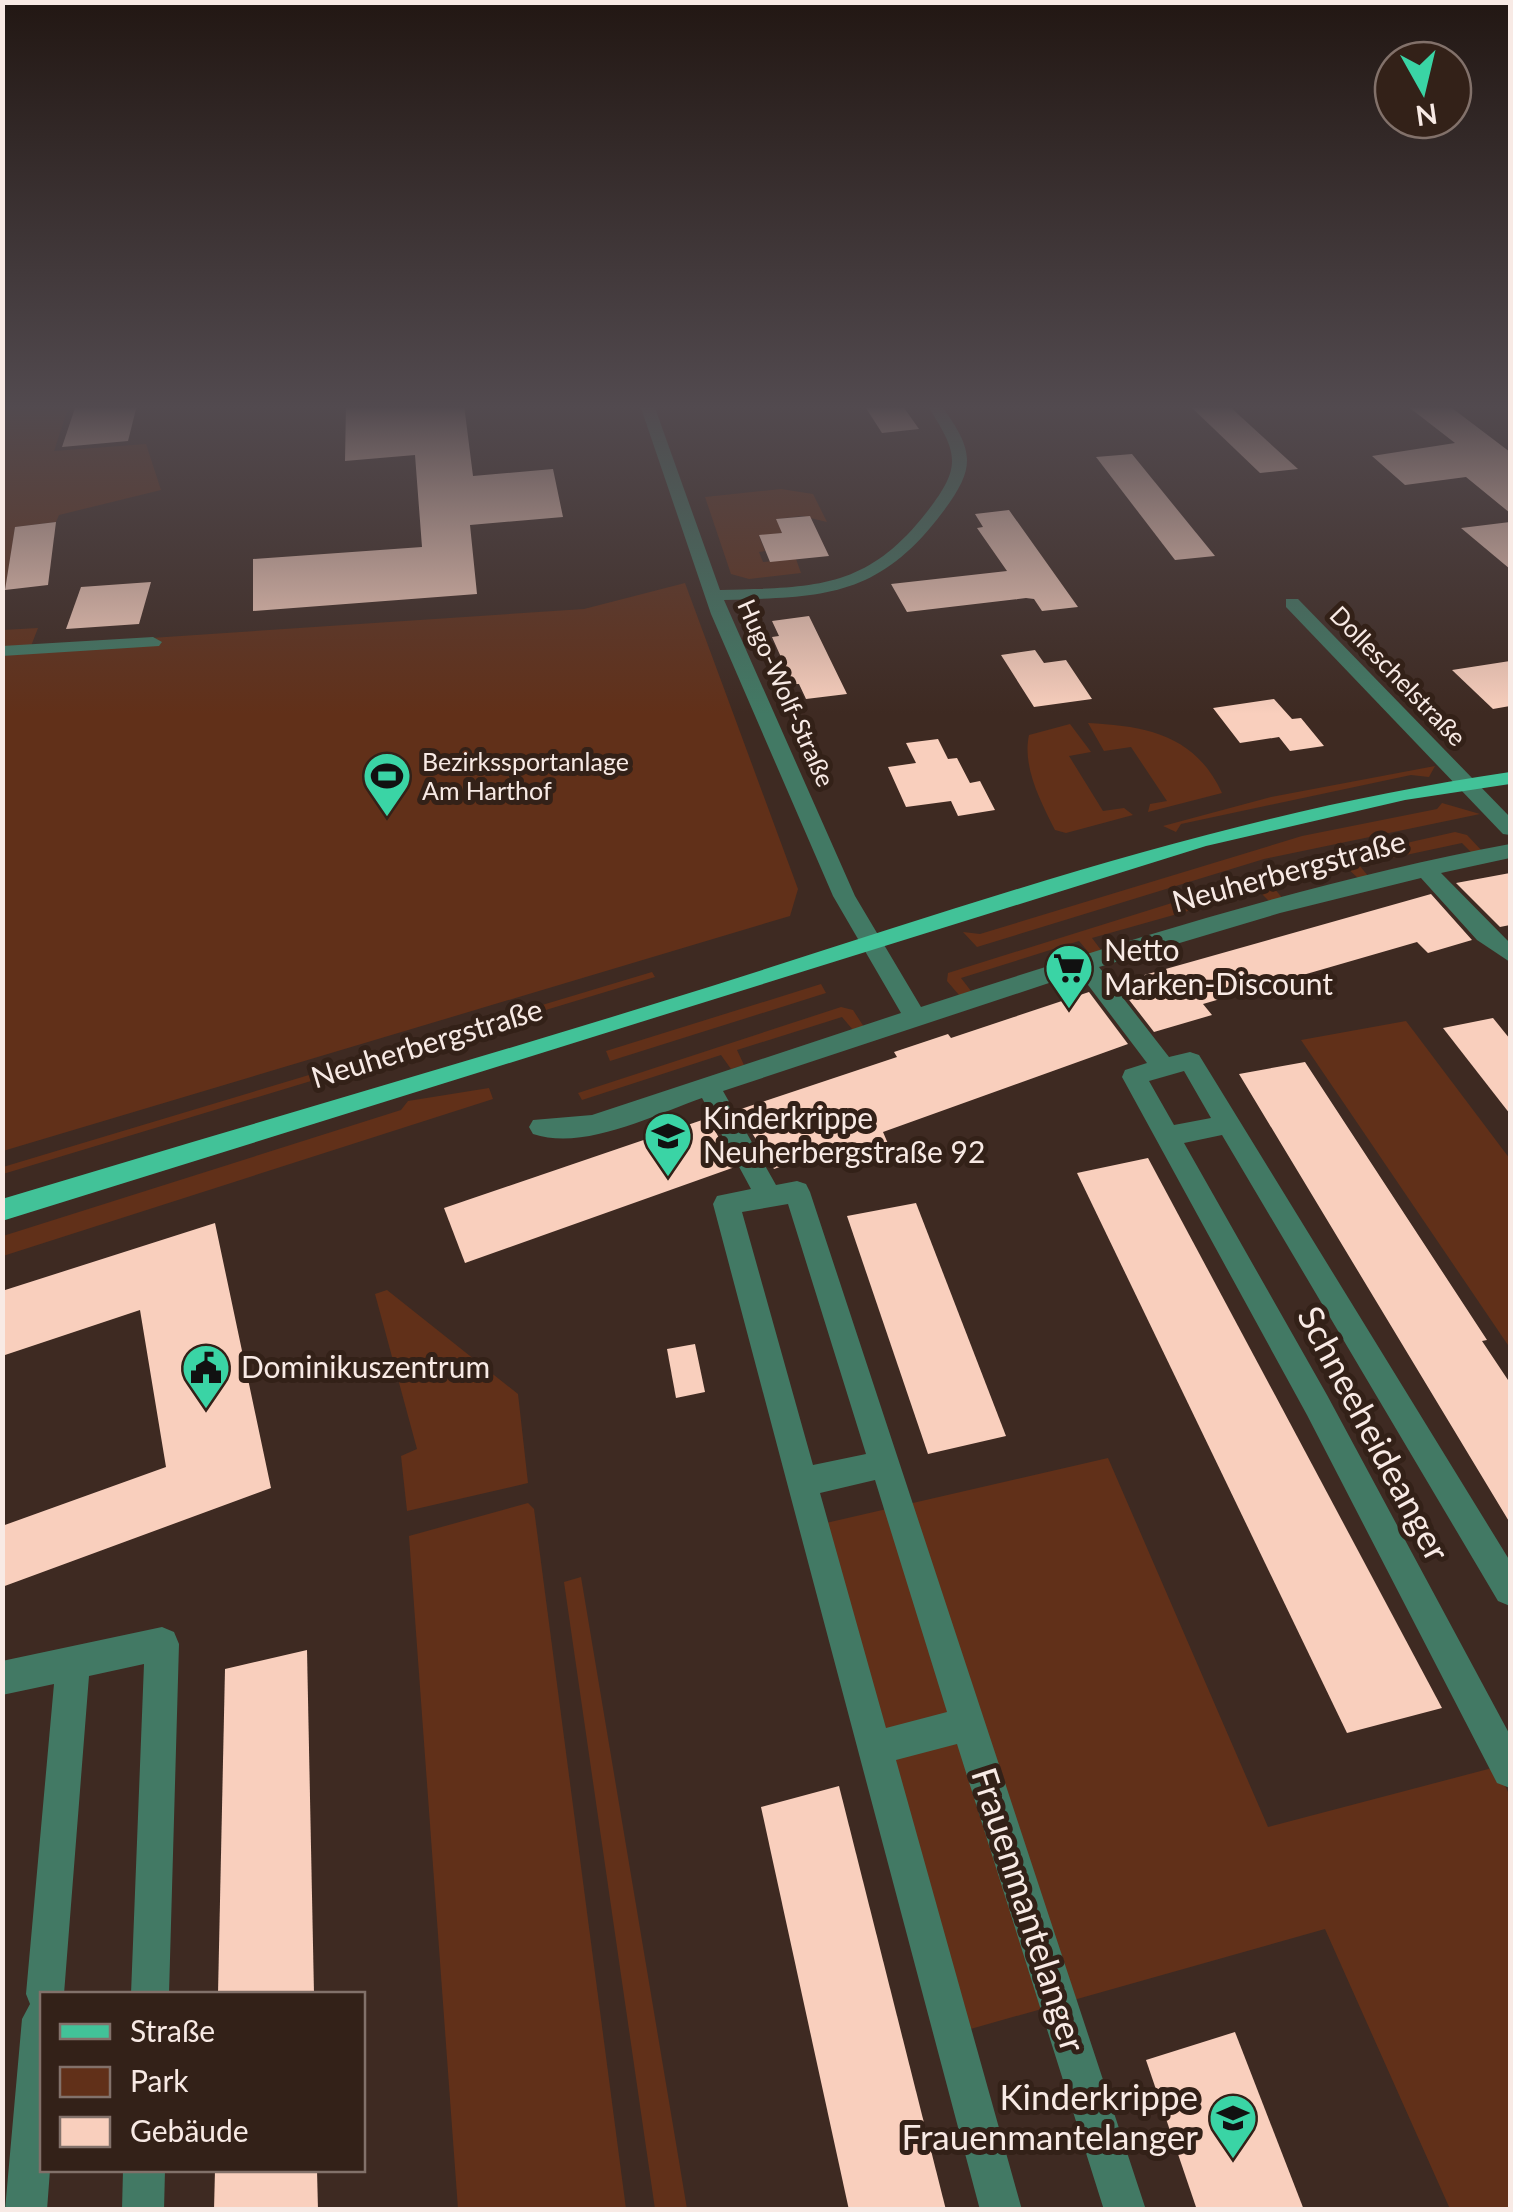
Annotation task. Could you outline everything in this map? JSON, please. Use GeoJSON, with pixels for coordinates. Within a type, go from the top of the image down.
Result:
{"type":"FeatureCollection","features":[{"type":"Feature","properties":{"kind":"main road","name":"Neuherbergstraße"},"geometry":{"type":"LineString","coordinates":[[2,1210],[1217,834],[1510,778]]}},
{"type":"Feature","properties":{"kind":"street","name":"Hugo-Wolf-Straße"},"geometry":{"type":"LineString","coordinates":[[682,508],[712,595],[844,896],[870,942]]}},
{"type":"Feature","properties":{"kind":"street"},"geometry":{"type":"LineString","coordinates":[[712,595],[825,586],[888,563],[938,508]]}},
{"type":"Feature","properties":{"kind":"street","name":"Dolleschelstraße"},"geometry":{"type":"LineString","coordinates":[[1292,603],[1467,784]]}},
{"type":"Feature","properties":{"kind":"street"},"geometry":{"type":"LineString","coordinates":[[2,651],[153,642]]}},
{"type":"Feature","properties":{"kind":"street"},"geometry":{"type":"LineString","coordinates":[[1467,784],[1510,829]]}},
{"type":"Feature","properties":{"kind":"street","name":"Neuherbergstraße"},"geometry":{"type":"LineString","coordinates":[[542,1126],[592,1125],[1084,963],[1338,888],[1510,851]]}},
{"type":"Feature","properties":{"kind":"street"},"geometry":{"type":"LineString","coordinates":[[1424,868],[1485,935],[1510,954]]}},
{"type":"Feature","properties":{"kind":"street"},"geometry":{"type":"LineString","coordinates":[[870,942],[916,1018]]}},
{"type":"Feature","properties":{"kind":"street"},"geometry":{"type":"LineString","coordinates":[[1084,963],[1163,1067]]}},
{"type":"Feature","properties":{"kind":"street","name":"Schneeheideanger"},"geometry":{"type":"LineString","coordinates":[[1510,1590],[1190,1061],[1134,1077],[1317,1405],[1510,1770]]}},
{"type":"Feature","properties":{"kind":"street"},"geometry":{"type":"LineString","coordinates":[[708,1087],[768,1198],[726,1204],[1002,2210]]}},
{"type":"Feature","properties":{"kind":"street"},"geometry":{"type":"LineString","coordinates":[[1167,1136],[1229,1124]]}},
{"type":"Feature","properties":{"kind":"street","name":"Frauenmantelanger"},"geometry":{"type":"LineString","coordinates":[[768,1198],[797,1192],[1125,2210]]}},
{"type":"Feature","properties":{"kind":"street"},"geometry":{"type":"LineString","coordinates":[[802,1482],[884,1464]]}},
{"type":"Feature","properties":{"kind":"street"},"geometry":{"type":"LineString","coordinates":[[2,1678],[162,1644],[150,1992]]}},
{"type":"Feature","properties":{"kind":"street"},"geometry":{"type":"LineString","coordinates":[[45,1992],[73,1662]]}},
{"type":"Feature","properties":{"kind":"street"},"geometry":{"type":"LineString","coordinates":[[876,1748],[967,1724]]}},
{"type":"Feature","properties":{"kind":"street"},"geometry":{"type":"LineString","coordinates":[[26,2210],[40,2043]]}},
{"type":"Feature","properties":{"kind":"street"},"geometry":{"type":"LineString","coordinates":[[143,2210],[144,2172]]}},
{"type":"Feature","properties":{"kind":"green space"},"geometry":{"type":"Polygon","coordinates":[[[3,508],[87,508],[59,515],[56,522],[15,527],[3,603],[3,508]]]}},
{"type":"Feature","properties":{"kind":"green space"},"geometry":{"type":"Polygon","coordinates":[[[709,508],[820,508],[827,522],[802,516],[777,519],[782,533],[759,536],[765,551],[759,552],[763,562],[796,559],[801,573],[749,579],[731,574],[709,508]]]}},
{"type":"Feature","properties":{"kind":"green space","name":"Bezirkssportanlage Am Harthof"},"geometry":{"type":"Polygon","coordinates":[[[685,583],[798,889],[790,916],[3,1151],[3,630],[38,628],[31,646],[584,609],[685,583]]]}},
{"type":"Feature","properties":{"kind":"green space"},"geometry":{"type":"Polygon","coordinates":[[[1088,723],[1130,727],[1167,737],[1198,758],[1222,793],[1148,812],[1150,804],[1167,801],[1131,747],[1104,751],[1088,723]]]}},
{"type":"Feature","properties":{"kind":"green space"},"geometry":{"type":"Polygon","coordinates":[[[1070,724],[1091,752],[1069,756],[1103,811],[1124,808],[1133,815],[1066,833],[1055,830],[1030,772],[1029,735],[1070,724]]]}},
{"type":"Feature","properties":{"kind":"green space"},"geometry":{"type":"Polygon","coordinates":[[[1435,766],[1429,777],[1411,775],[1181,824],[1176,832],[1163,826],[1271,797],[1435,766]]]}},
{"type":"Feature","properties":{"kind":"green space"},"geometry":{"type":"Polygon","coordinates":[[[1442,803],[1480,814],[1264,859],[977,947],[963,932],[980,934],[1302,836],[1437,809],[1442,803]]]}},
{"type":"Feature","properties":{"kind":"green space"},"geometry":{"type":"Polygon","coordinates":[[[1455,832],[1467,835],[1482,851],[1473,854],[1462,843],[1359,865],[1369,877],[1359,879],[1346,867],[1274,888],[1284,900],[1271,903],[1259,891],[1092,938],[1101,950],[1090,954],[1079,941],[961,978],[971,991],[959,995],[947,981],[948,973],[1255,877],[1455,832]]]}},
{"type":"Feature","properties":{"kind":"green space"},"geometry":{"type":"Polygon","coordinates":[[[652,972],[655,977],[3,1174],[3,1167],[652,972]]]}},
{"type":"Feature","properties":{"kind":"green space"},"geometry":{"type":"Polygon","coordinates":[[[821,984],[826,993],[610,1061],[606,1051],[821,984]]]}},
{"type":"Feature","properties":{"kind":"green space"},"geometry":{"type":"Polygon","coordinates":[[[841,1007],[853,1010],[864,1027],[853,1030],[842,1017],[737,1050],[744,1065],[731,1069],[721,1055],[582,1100],[578,1093],[841,1007]]]}},
{"type":"Feature","properties":{"kind":"green space"},"geometry":{"type":"Polygon","coordinates":[[[1406,1021],[1510,1159],[1510,1348],[1301,1040],[1406,1021]]]}},
{"type":"Feature","properties":{"kind":"green space"},"geometry":{"type":"Polygon","coordinates":[[[489,1088],[493,1099],[3,1256],[3,1236],[401,1110],[408,1101],[489,1088]]]}},
{"type":"Feature","properties":{"kind":"green space"},"geometry":{"type":"Polygon","coordinates":[[[387,1290],[518,1394],[528,1483],[407,1511],[401,1456],[417,1449],[375,1294],[387,1290]]]}},
{"type":"Feature","properties":{"kind":"green space"},"geometry":{"type":"Polygon","coordinates":[[[1108,1458],[1268,1827],[1496,1767],[1510,1796],[1510,2209],[1450,2209],[1325,1929],[967,2030],[826,1523],[1108,1458]]]}},
{"type":"Feature","properties":{"kind":"green space"},"geometry":{"type":"Polygon","coordinates":[[[528,1503],[534,1509],[626,2209],[458,2209],[409,1536],[528,1503]]]}},
{"type":"Feature","properties":{"kind":"green space"},"geometry":{"type":"Polygon","coordinates":[[[581,1577],[687,2209],[655,2209],[564,1582],[581,1577]]]}},
{"type":"Feature","properties":{"kind":"building"},"geometry":{"type":"Polygon","coordinates":[[[419,508],[561,508],[563,517],[470,525],[477,594],[253,611],[253,559],[422,547],[419,508]]]}},
{"type":"Feature","properties":{"kind":"building"},"geometry":{"type":"Polygon","coordinates":[[[1135,508],[1176,508],[1215,556],[1175,560],[1135,508]]]}},
{"type":"Feature","properties":{"kind":"building"},"geometry":{"type":"Polygon","coordinates":[[[1009,510],[1078,607],[1042,611],[1034,599],[1026,598],[907,612],[891,584],[1007,571],[977,528],[983,527],[975,514],[1009,510]]]}},
{"type":"Feature","properties":{"kind":"building"},"geometry":{"type":"Polygon","coordinates":[[[810,516],[829,556],[770,562],[759,535],[782,533],[776,519],[810,516]]]}},
{"type":"Feature","properties":{"kind":"building"},"geometry":{"type":"Polygon","coordinates":[[[56,522],[48,585],[5,590],[15,527],[56,522]]]}},
{"type":"Feature","properties":{"kind":"building"},"geometry":{"type":"Polygon","coordinates":[[[1510,522],[1510,569],[1461,528],[1510,522]]]}},
{"type":"Feature","properties":{"kind":"building"},"geometry":{"type":"Polygon","coordinates":[[[151,582],[139,624],[66,629],[81,587],[151,582]]]}},
{"type":"Feature","properties":{"kind":"building"},"geometry":{"type":"Polygon","coordinates":[[[809,616],[847,694],[806,699],[799,684],[793,684],[772,637],[779,636],[772,621],[809,616]]]}},
{"type":"Feature","properties":{"kind":"building"},"geometry":{"type":"Polygon","coordinates":[[[1035,650],[1044,663],[1066,660],[1092,699],[1034,707],[1001,655],[1035,650]]]}},
{"type":"Feature","properties":{"kind":"building"},"geometry":{"type":"Polygon","coordinates":[[[1510,661],[1510,706],[1493,709],[1452,670],[1510,661]]]}},
{"type":"Feature","properties":{"kind":"building"},"geometry":{"type":"Polygon","coordinates":[[[1274,699],[1292,719],[1301,718],[1324,746],[1290,751],[1279,737],[1240,743],[1213,708],[1274,699]]]}},
{"type":"Feature","properties":{"kind":"building"},"geometry":{"type":"Polygon","coordinates":[[[938,739],[948,759],[957,758],[970,783],[980,781],[995,810],[958,816],[951,801],[906,807],[888,767],[916,763],[906,743],[938,739]]]}},
{"type":"Feature","properties":{"kind":"building"},"geometry":{"type":"Polygon","coordinates":[[[1510,873],[1510,925],[1500,927],[1456,883],[1510,873]]]}},
{"type":"Feature","properties":{"kind":"building"},"geometry":{"type":"Polygon","coordinates":[[[1431,894],[1472,940],[1428,953],[1417,942],[1203,1004],[1212,1015],[1154,1032],[1116,983],[1431,894]]]}},
{"type":"Feature","properties":{"kind":"building"},"geometry":{"type":"Polygon","coordinates":[[[1089,992],[1128,1044],[883,1132],[889,1146],[860,1157],[848,1143],[774,1169],[738,1110],[897,1057],[894,1052],[948,1034],[951,1038],[1089,992]]]}},
{"type":"Feature","properties":{"kind":"building"},"geometry":{"type":"Polygon","coordinates":[[[1493,1018],[1510,1039],[1510,1114],[1443,1028],[1493,1018]]]}},
{"type":"Feature","properties":{"kind":"building"},"geometry":{"type":"Polygon","coordinates":[[[1305,1062],[1487,1340],[1482,1341],[1510,1383],[1510,1523],[1239,1074],[1305,1062]]]}},
{"type":"Feature","properties":{"kind":"building"},"geometry":{"type":"Polygon","coordinates":[[[708,1118],[735,1167],[465,1263],[444,1208],[708,1118]]]}},
{"type":"Feature","properties":{"kind":"building"},"geometry":{"type":"Polygon","coordinates":[[[1148,1158],[1442,1708],[1347,1733],[1077,1173],[1148,1158]]]}},
{"type":"Feature","properties":{"kind":"building"},"geometry":{"type":"Polygon","coordinates":[[[916,1203],[1006,1436],[928,1454],[847,1216],[916,1203]]]}},
{"type":"Feature","properties":{"kind":"building","name":"Dominikuszentrum"},"geometry":{"type":"Polygon","coordinates":[[[215,1223],[271,1488],[2,1587],[2,1526],[166,1467],[140,1310],[2,1356],[2,1291],[215,1223]]]}},
{"type":"Feature","properties":{"kind":"building"},"geometry":{"type":"Polygon","coordinates":[[[695,1344],[705,1392],[676,1398],[667,1349],[695,1344]]]}},
{"type":"Feature","properties":{"kind":"building"},"geometry":{"type":"Polygon","coordinates":[[[307,1650],[314,1992],[218,1992],[225,1669],[307,1650]]]}},
{"type":"Feature","properties":{"kind":"building"},"geometry":{"type":"Polygon","coordinates":[[[839,1786],[946,2210],[849,2210],[761,1807],[839,1786]]]}},
{"type":"Feature","properties":{"kind":"building"},"geometry":{"type":"Polygon","coordinates":[[[1235,2032],[1304,2210],[1197,2210],[1146,2060],[1235,2032]]]}},
{"type":"Feature","properties":{"kind":"building"},"geometry":{"type":"Polygon","coordinates":[[[215,2172],[317,2172],[318,2210],[214,2210],[215,2172]]]}},
{"type":"Feature","properties":{"kind":"place","name":"Bezirkssportanlage Am Harthof"},"geometry":{"type":"Point","coordinates":[387,818]}},
{"type":"Feature","properties":{"kind":"place","name":"Netto Marken-Discount"},"geometry":{"type":"Point","coordinates":[1069,1010]}},
{"type":"Feature","properties":{"kind":"place","name":"Kinderkrippe Neuherbergstraße 92"},"geometry":{"type":"Point","coordinates":[668,1178]}},
{"type":"Feature","properties":{"kind":"place","name":"Dominikuszentrum"},"geometry":{"type":"Point","coordinates":[206,1410]}},
{"type":"Feature","properties":{"kind":"place","name":"Kinderkrippe Frauenmantelanger"},"geometry":{"type":"Point","coordinates":[1233,2160]}}]}
